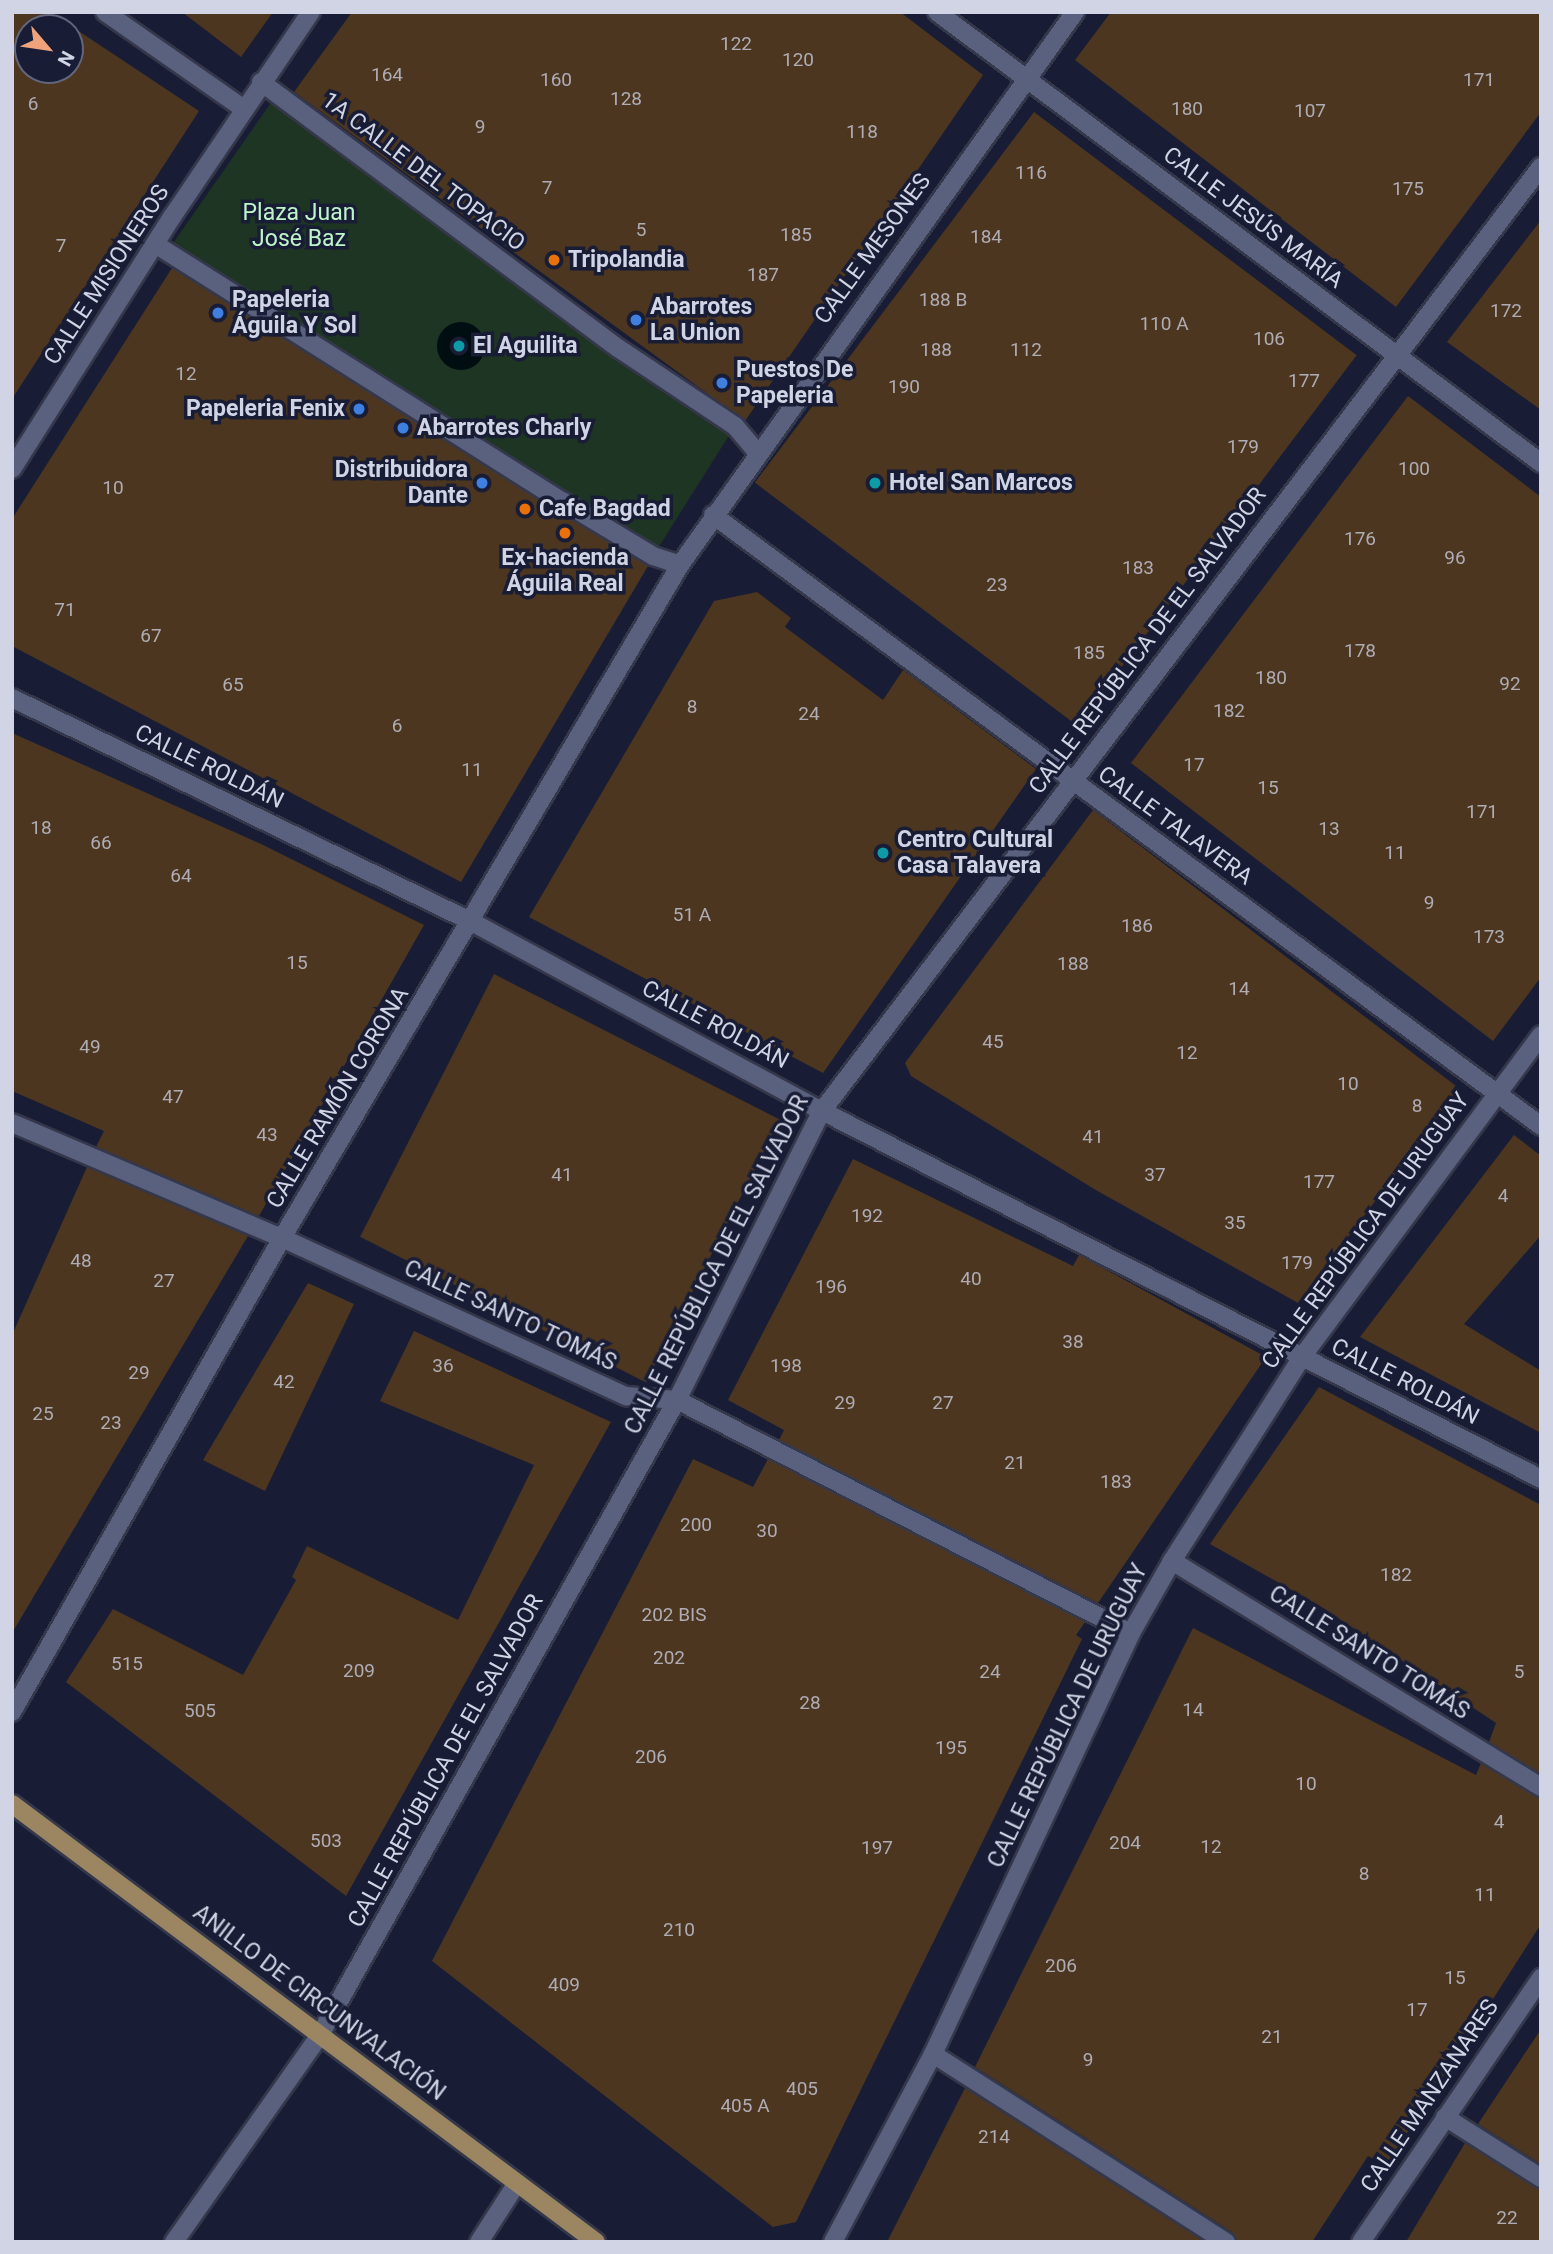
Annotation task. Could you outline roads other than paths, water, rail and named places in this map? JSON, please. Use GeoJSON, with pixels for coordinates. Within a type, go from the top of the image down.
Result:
{"type":"FeatureCollection","features":[{"type":"Feature","properties":{"kind":"main road","name":"ANILLO DE CIRCUNVALACIÓN"},"geometry":{"type":"LineString","coordinates":[[12,1804],[596,2242]]}},
{"type":"Feature","properties":{"kind":"street"},"geometry":{"type":"LineString","coordinates":[[105,12],[244,108]]}},
{"type":"Feature","properties":{"kind":"street","name":"CALLE MISIONEROS"},"geometry":{"type":"LineString","coordinates":[[12,469],[261,82],[312,12]]}},
{"type":"Feature","properties":{"kind":"street","name":"CALLE JESÚS MARÍA"},"geometry":{"type":"LineString","coordinates":[[937,12],[1541,463]]}},
{"type":"Feature","properties":{"kind":"street","name":"CALLE MESONES"},"geometry":{"type":"LineString","coordinates":[[713,515],[1075,12]]}},
{"type":"Feature","properties":{"kind":"street","name":"1A CALLE DEL TOPACIO"},"geometry":{"type":"LineString","coordinates":[[261,82],[618,348],[735,426],[757,452]]}},
{"type":"Feature","properties":{"kind":"street","name":"CALLE REPÚBLICA DE EL SALVADOR"},"geometry":{"type":"LineString","coordinates":[[174,2242],[320,2035],[677,1400],[822,1111],[1541,167]]}},
{"type":"Feature","properties":{"kind":"street"},"geometry":{"type":"LineString","coordinates":[[155,244],[562,501],[653,556],[680,565]]}},
{"type":"Feature","properties":{"kind":"street","name":"CALLE RAMÓN CORONA"},"geometry":{"type":"LineString","coordinates":[[12,1712],[282,1238],[472,922],[680,565],[713,515]]}},
{"type":"Feature","properties":{"kind":"street","name":"CALLE TALAVERA"},"geometry":{"type":"LineString","coordinates":[[713,515],[1541,1126]]}},
{"type":"Feature","properties":{"kind":"street","name":"CALLE ROLDÁN"},"geometry":{"type":"LineString","coordinates":[[12,698],[472,922],[822,1111],[1541,1479]]}},
{"type":"Feature","properties":{"kind":"street","name":"CALLE REPÚBLICA DE URUGUAY"},"geometry":{"type":"LineString","coordinates":[[833,2242],[933,2054],[1131,1633],[1171,1561],[1303,1357],[1541,1035]]}},
{"type":"Feature","properties":{"kind":"street","name":"CALLE SANTO TOMÁS"},"geometry":{"type":"LineString","coordinates":[[12,1123],[282,1238],[626,1396],[677,1400],[1131,1633]]}},
{"type":"Feature","properties":{"kind":"street","name":"CALLE SANTO TOMÁS"},"geometry":{"type":"LineString","coordinates":[[1171,1561],[1541,1787]]}},
{"type":"Feature","properties":{"kind":"street","name":"CALLE MANZANARES"},"geometry":{"type":"LineString","coordinates":[[1361,2242],[1541,1978]]}},
{"type":"Feature","properties":{"kind":"street"},"geometry":{"type":"LineString","coordinates":[[933,2054],[1226,2242]]}},
{"type":"Feature","properties":{"kind":"street"},"geometry":{"type":"LineString","coordinates":[[1445,2117],[1541,2178]]}},
{"type":"Feature","properties":{"kind":"street"},"geometry":{"type":"LineString","coordinates":[[479,2242],[517,2183]]}},
{"type":"Feature","properties":{"kind":"place","name":"Tripolandia"},"geometry":{"type":"Point","coordinates":[554,260]}},
{"type":"Feature","properties":{"kind":"place","name":"Papeleria Águila Y Sol"},"geometry":{"type":"Point","coordinates":[218,313]}},
{"type":"Feature","properties":{"kind":"place","name":"Abarrotes La Union"},"geometry":{"type":"Point","coordinates":[636,320]}},
{"type":"Feature","properties":{"kind":"place","name":"El Aguilita"},"geometry":{"type":"Point","coordinates":[459,346]}},
{"type":"Feature","properties":{"kind":"place","name":"Puestos De Papeleria"},"geometry":{"type":"Point","coordinates":[722,383]}},
{"type":"Feature","properties":{"kind":"place","name":"Papeleria Fenix"},"geometry":{"type":"Point","coordinates":[359,409]}},
{"type":"Feature","properties":{"kind":"place","name":"Abarrotes Charly"},"geometry":{"type":"Point","coordinates":[403,428]}},
{"type":"Feature","properties":{"kind":"place","name":"Distribuidora Dante"},"geometry":{"type":"Point","coordinates":[482,483]}},
{"type":"Feature","properties":{"kind":"place","name":"Hotel San Marcos"},"geometry":{"type":"Point","coordinates":[875,483]}},
{"type":"Feature","properties":{"kind":"place","name":"Cafe Bagdad"},"geometry":{"type":"Point","coordinates":[525,509]}},
{"type":"Feature","properties":{"kind":"place","name":"Ex-hacienda Águila Real"},"geometry":{"type":"Point","coordinates":[565,533]}},
{"type":"Feature","properties":{"kind":"place","name":"Centro Cultural Casa Talavera"},"geometry":{"type":"Point","coordinates":[883,853]}},
{"type":"Feature","properties":{"kind":"park label","name":"Plaza Juan José Baz"},"geometry":{"type":"Point","coordinates":[299,226]}}]}
